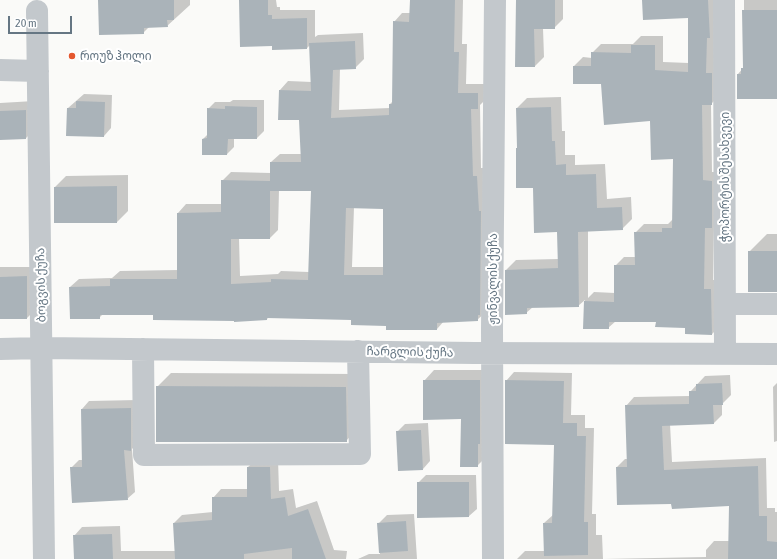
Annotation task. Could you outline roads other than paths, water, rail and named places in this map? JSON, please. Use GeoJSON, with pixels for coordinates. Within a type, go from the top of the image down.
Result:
{"type":"FeatureCollection","features":[{"type":"Feature","properties":{"kind":"street","name":"ჟინვალის ქუჩა"},"geometry":{"type":"LineString","coordinates":[[493,559],[492,353],[495,0]]}},
{"type":"Feature","properties":{"kind":"street","name":"ჭოპორტის შესახვევი"},"geometry":{"type":"LineString","coordinates":[[724,0],[725,354]]}},
{"type":"Feature","properties":{"kind":"street","name":"ბოგვის ქუჩა"},"geometry":{"type":"LineString","coordinates":[[37,11],[44,559]]}},
{"type":"Feature","properties":{"kind":"street"},"geometry":{"type":"LineString","coordinates":[[0,70],[38,71]]}},
{"type":"Feature","properties":{"kind":"street"},"geometry":{"type":"LineString","coordinates":[[726,304],[777,304]]}},
{"type":"Feature","properties":{"kind":"street","name":"ჩარგლის ქუჩა"},"geometry":{"type":"LineString","coordinates":[[0,349],[42,348],[492,353],[777,354]]}},
{"type":"Feature","properties":{"kind":"street"},"geometry":{"type":"LineString","coordinates":[[143,349],[144,455],[360,454],[358,351]]}},
{"type":"Feature","properties":{"kind":"place","name":"როუზ ჰოლი"},"geometry":{"type":"Point","coordinates":[72,56]}}]}
